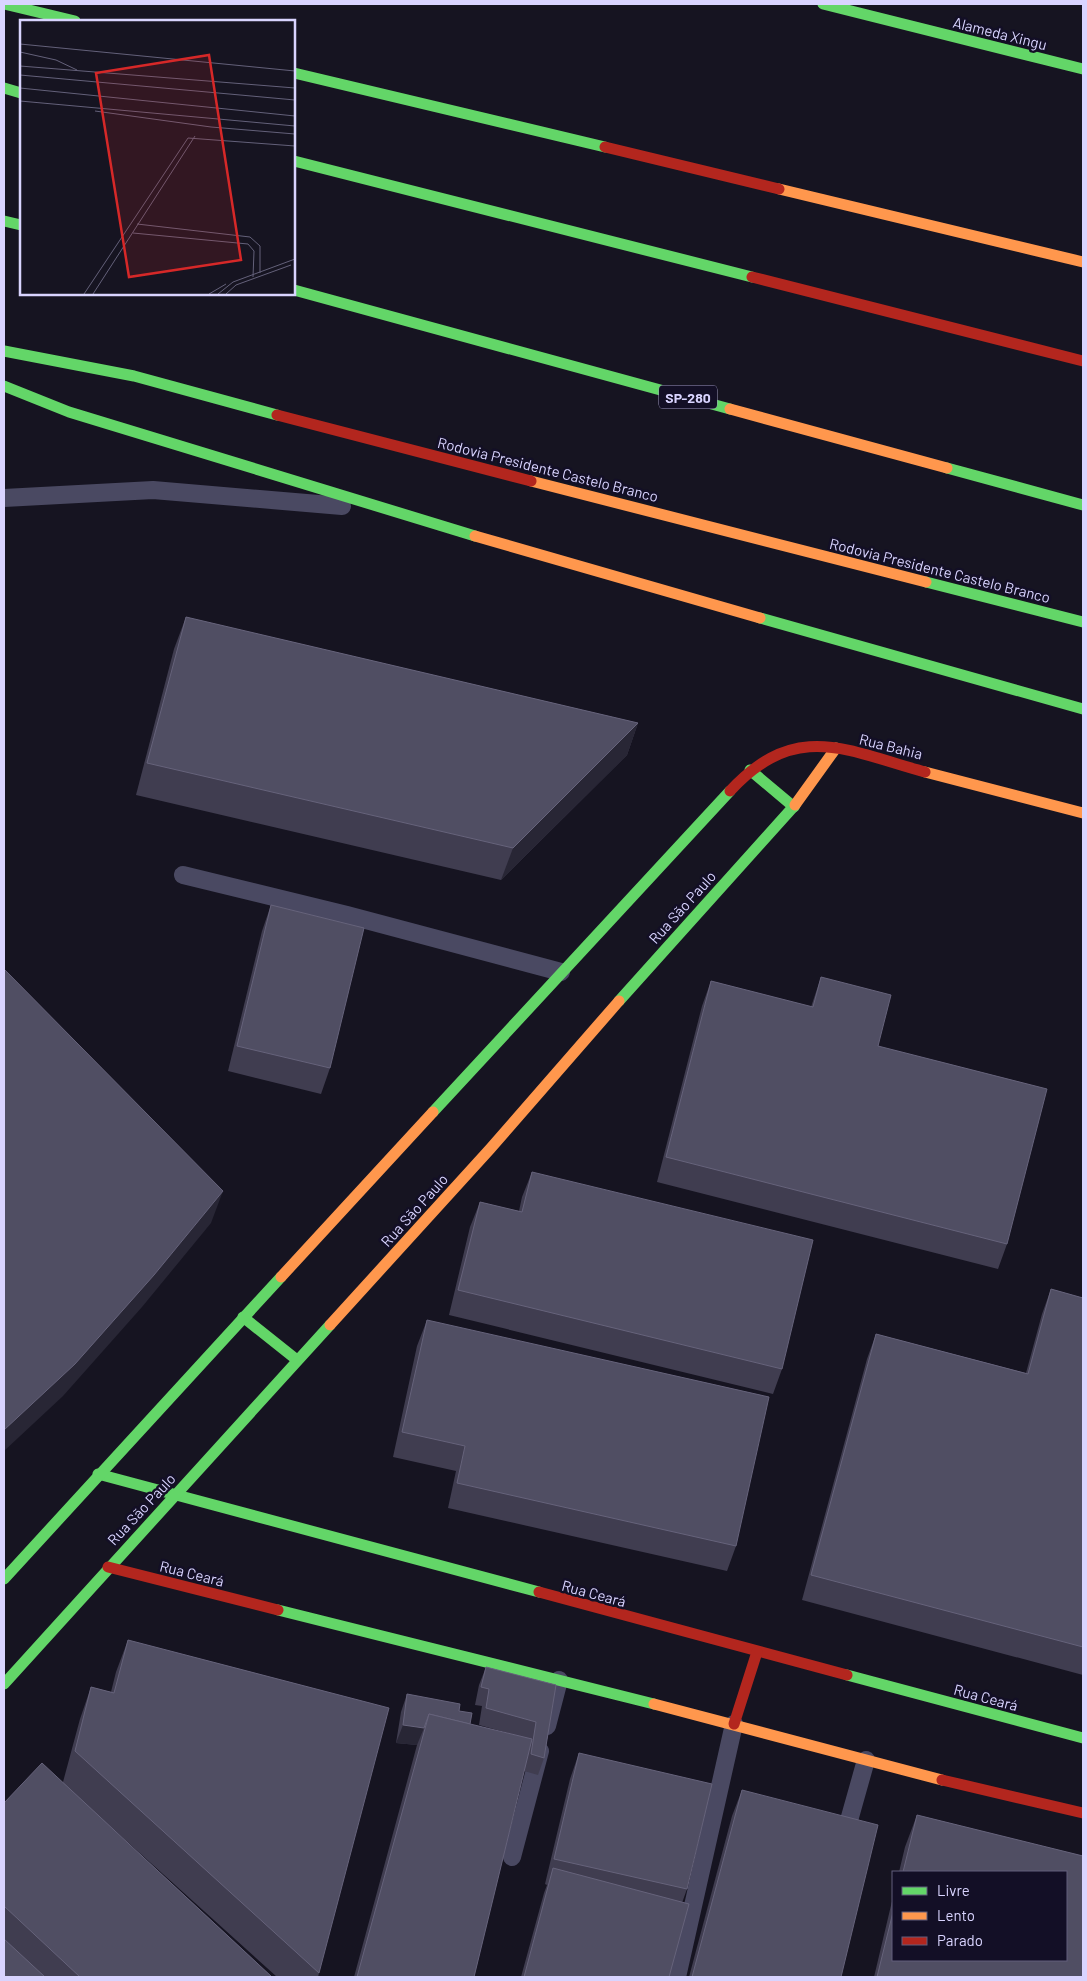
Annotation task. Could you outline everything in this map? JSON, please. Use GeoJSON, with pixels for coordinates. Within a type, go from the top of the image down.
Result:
{"type":"FeatureCollection","features":[{"type":"Feature","properties":{"kind":"main road"},"geometry":{"type":"LineString","coordinates":[[4,4],[71,20]]}},
{"type":"Feature","properties":{"kind":"main road","name":"Alameda Xingu"},"geometry":{"type":"LineString","coordinates":[[823,4],[1083,69]]}},
{"type":"Feature","properties":{"kind":"main road"},"geometry":{"type":"LineString","coordinates":[[295,74],[1083,262]]}},
{"type":"Feature","properties":{"kind":"main road"},"geometry":{"type":"LineString","coordinates":[[4,88],[20,93]]}},
{"type":"Feature","properties":{"kind":"main road"},"geometry":{"type":"LineString","coordinates":[[295,161],[1083,361]]}},
{"type":"Feature","properties":{"kind":"main road"},"geometry":{"type":"LineString","coordinates":[[4,221],[20,225]]}},
{"type":"Feature","properties":{"kind":"main road","name":"SP-280"},"geometry":{"type":"LineString","coordinates":[[295,290],[1083,505]]}},
{"type":"Feature","properties":{"kind":"main road","name":"Rodovia Presidente Castelo Branco"},"geometry":{"type":"LineString","coordinates":[[4,351],[134,376],[339,432],[1083,622]]}},
{"type":"Feature","properties":{"kind":"main road"},"geometry":{"type":"LineString","coordinates":[[4,386],[69,412],[377,508],[1003,688],[1083,709]]}},
{"type":"Feature","properties":{"kind":"main road","name":"Rua Bahia"},"geometry":{"type":"LineString","coordinates":[[561,972],[750,770],[771,756],[792,748],[816,745],[836,748],[1083,813]]}},
{"type":"Feature","properties":{"kind":"main road","name":"Rua São Paulo"},"geometry":{"type":"LineString","coordinates":[[4,1684],[108,1567],[490,1149],[691,919],[794,807],[836,748]]}},
{"type":"Feature","properties":{"kind":"main road"},"geometry":{"type":"LineString","coordinates":[[750,770],[794,807]]}},
{"type":"Feature","properties":{"kind":"main road"},"geometry":{"type":"LineString","coordinates":[[4,1579],[98,1474],[561,972]]}},
{"type":"Feature","properties":{"kind":"main road"},"geometry":{"type":"LineString","coordinates":[[243,1318],[297,1360]]}},
{"type":"Feature","properties":{"kind":"main road","name":"Rua Ceará"},"geometry":{"type":"LineString","coordinates":[[98,1474],[174,1496],[1083,1738]]}},
{"type":"Feature","properties":{"kind":"main road","name":"Rua Ceará"},"geometry":{"type":"LineString","coordinates":[[108,1567],[734,1724],[866,1760],[1083,1813]]}},
{"type":"Feature","properties":{"kind":"main road"},"geometry":{"type":"LineString","coordinates":[[734,1724],[757,1652]]}},
{"type":"Feature","properties":{"kind":"lane"},"geometry":{"type":"LineString","coordinates":[[4,498],[152,490],[377,508]]}},
{"type":"Feature","properties":{"kind":"lane"},"geometry":{"type":"LineString","coordinates":[[183,875],[347,915],[561,972]]}},
{"type":"Feature","properties":{"kind":"lane"},"geometry":{"type":"LineString","coordinates":[[512,1857],[559,1680]]}},
{"type":"Feature","properties":{"kind":"lane"},"geometry":{"type":"LineString","coordinates":[[677,1977],[734,1724]]}},
{"type":"Feature","properties":{"kind":"lane"},"geometry":{"type":"LineString","coordinates":[[848,1824],[866,1760]]}},
{"type":"Feature","properties":{"kind":"building"},"geometry":{"type":"Polygon","coordinates":[[[186,617],[638,723],[513,848],[147,763],[186,617]]]}},
{"type":"Feature","properties":{"kind":"building"},"geometry":{"type":"Polygon","coordinates":[[[271,905],[364,928],[330,1068],[237,1046],[271,905]]]}},
{"type":"Feature","properties":{"kind":"building"},"geometry":{"type":"Polygon","coordinates":[[[4,969],[223,1191],[154,1275],[75,1364],[4,1430],[4,969]]]}},
{"type":"Feature","properties":{"kind":"building"},"geometry":{"type":"Polygon","coordinates":[[[821,977],[891,995],[878,1046],[1047,1089],[1007,1244],[666,1157],[711,981],[813,1007],[821,977]]]}},
{"type":"Feature","properties":{"kind":"building"},"geometry":{"type":"Polygon","coordinates":[[[532,1172],[813,1240],[782,1369],[458,1290],[480,1202],[522,1212],[532,1172]]]}},
{"type":"Feature","properties":{"kind":"building"},"geometry":{"type":"Polygon","coordinates":[[[1051,1289],[1083,1298],[1083,1647],[811,1575],[876,1334],[1028,1374],[1051,1289]]]}},
{"type":"Feature","properties":{"kind":"building"},"geometry":{"type":"Polygon","coordinates":[[[427,1320],[769,1397],[736,1546],[457,1483],[465,1446],[402,1432],[427,1320]]]}},
{"type":"Feature","properties":{"kind":"building"},"geometry":{"type":"Polygon","coordinates":[[[128,1640],[389,1708],[319,1973],[75,1751],[91,1687],[114,1693],[128,1640]]]}},
{"type":"Feature","properties":{"kind":"building"},"geometry":{"type":"Polygon","coordinates":[[[486,1667],[556,1685],[544,1758],[531,1754],[536,1722],[486,1708],[489,1689],[481,1687],[486,1667]]]}},
{"type":"Feature","properties":{"kind":"building"},"geometry":{"type":"Polygon","coordinates":[[[407,1694],[460,1704],[459,1711],[472,1713],[470,1724],[429,1714],[424,1728],[403,1725],[407,1694]]]}},
{"type":"Feature","properties":{"kind":"building"},"geometry":{"type":"Polygon","coordinates":[[[429,1714],[532,1739],[474,1977],[357,1977],[429,1714]]]}},
{"type":"Feature","properties":{"kind":"building"},"geometry":{"type":"Polygon","coordinates":[[[579,1753],[712,1784],[687,1889],[554,1859],[579,1753]]]}},
{"type":"Feature","properties":{"kind":"building"},"geometry":{"type":"Polygon","coordinates":[[[42,1763],[272,1977],[80,1977],[4,1906],[4,1803],[42,1763]]]}},
{"type":"Feature","properties":{"kind":"building"},"geometry":{"type":"Polygon","coordinates":[[[742,1790],[878,1825],[841,1977],[692,1977],[742,1790]]]}},
{"type":"Feature","properties":{"kind":"building"},"geometry":{"type":"Polygon","coordinates":[[[917,1815],[1083,1856],[1083,1977],[877,1977],[892,1916],[892,1961],[1067,1961],[1067,1871],[903,1871],[917,1815]]]}},
{"type":"Feature","properties":{"kind":"building"},"geometry":{"type":"Polygon","coordinates":[[[553,1868],[689,1904],[669,1977],[524,1977],[553,1868]]]}},
{"type":"Feature","properties":{"kind":"building"},"geometry":{"type":"Polygon","coordinates":[[[4,1939],[45,1977],[4,1977],[4,1939]]]}},
{"type":"Feature","properties":{"kind":"traffic: fast"},"geometry":{"type":"LineString","coordinates":[[4,4],[71,20]]}},
{"type":"Feature","properties":{"kind":"traffic: fast"},"geometry":{"type":"LineString","coordinates":[[823,4],[1083,69]]}},
{"type":"Feature","properties":{"kind":"traffic: fast"},"geometry":{"type":"LineString","coordinates":[[295,73],[605,147]]}},
{"type":"Feature","properties":{"kind":"traffic: fast"},"geometry":{"type":"LineString","coordinates":[[4,88],[20,93]]}},
{"type":"Feature","properties":{"kind":"traffic: fast"},"geometry":{"type":"LineString","coordinates":[[295,161],[752,277]]}},
{"type":"Feature","properties":{"kind":"traffic: fast"},"geometry":{"type":"LineString","coordinates":[[4,221],[20,225]]}},
{"type":"Feature","properties":{"kind":"traffic: fast"},"geometry":{"type":"LineString","coordinates":[[295,290],[730,409]]}},
{"type":"Feature","properties":{"kind":"traffic: fast"},"geometry":{"type":"LineString","coordinates":[[4,351],[134,376],[277,415]]}},
{"type":"Feature","properties":{"kind":"traffic: fast"},"geometry":{"type":"LineString","coordinates":[[4,386],[69,412],[475,536]]}},
{"type":"Feature","properties":{"kind":"traffic: fast"},"geometry":{"type":"LineString","coordinates":[[947,468],[1083,505]]}},
{"type":"Feature","properties":{"kind":"traffic: fast"},"geometry":{"type":"LineString","coordinates":[[926,582],[1083,622]]}},
{"type":"Feature","properties":{"kind":"traffic: fast"},"geometry":{"type":"LineString","coordinates":[[760,618],[1083,709]]}},
{"type":"Feature","properties":{"kind":"traffic: fast"},"geometry":{"type":"LineString","coordinates":[[750,770],[794,807]]}},
{"type":"Feature","properties":{"kind":"traffic: fast"},"geometry":{"type":"LineString","coordinates":[[433,1112],[730,791]]}},
{"type":"Feature","properties":{"kind":"traffic: fast"},"geometry":{"type":"LineString","coordinates":[[619,1001],[795,805]]}},
{"type":"Feature","properties":{"kind":"traffic: fast"},"geometry":{"type":"LineString","coordinates":[[4,1579],[281,1277]]}},
{"type":"Feature","properties":{"kind":"traffic: fast"},"geometry":{"type":"LineString","coordinates":[[243,1317],[297,1360]]}},
{"type":"Feature","properties":{"kind":"traffic: fast"},"geometry":{"type":"LineString","coordinates":[[4,1684],[330,1325]]}},
{"type":"Feature","properties":{"kind":"traffic: fast"},"geometry":{"type":"LineString","coordinates":[[98,1474],[539,1592]]}},
{"type":"Feature","properties":{"kind":"traffic: fast"},"geometry":{"type":"LineString","coordinates":[[278,1610],[654,1704]]}},
{"type":"Feature","properties":{"kind":"traffic: fast"},"geometry":{"type":"LineString","coordinates":[[847,1675],[1083,1738]]}},
{"type":"Feature","properties":{"kind":"traffic: slow"},"geometry":{"type":"LineString","coordinates":[[779,189],[1083,262]]}},
{"type":"Feature","properties":{"kind":"traffic: slow"},"geometry":{"type":"LineString","coordinates":[[730,409],[947,468]]}},
{"type":"Feature","properties":{"kind":"traffic: slow"},"geometry":{"type":"LineString","coordinates":[[531,481],[926,582]]}},
{"type":"Feature","properties":{"kind":"traffic: slow"},"geometry":{"type":"LineString","coordinates":[[475,536],[760,618]]}},
{"type":"Feature","properties":{"kind":"traffic: slow"},"geometry":{"type":"LineString","coordinates":[[795,805],[836,748]]}},
{"type":"Feature","properties":{"kind":"traffic: slow"},"geometry":{"type":"LineString","coordinates":[[925,772],[1083,813]]}},
{"type":"Feature","properties":{"kind":"traffic: slow"},"geometry":{"type":"LineString","coordinates":[[330,1325],[490,1149],[619,1001]]}},
{"type":"Feature","properties":{"kind":"traffic: slow"},"geometry":{"type":"LineString","coordinates":[[281,1277],[433,1112]]}},
{"type":"Feature","properties":{"kind":"traffic: slow"},"geometry":{"type":"LineString","coordinates":[[654,1704],[942,1780]]}},
{"type":"Feature","properties":{"kind":"traffic: jam"},"geometry":{"type":"LineString","coordinates":[[605,147],[779,189]]}},
{"type":"Feature","properties":{"kind":"traffic: jam"},"geometry":{"type":"LineString","coordinates":[[752,277],[1083,361]]}},
{"type":"Feature","properties":{"kind":"traffic: jam"},"geometry":{"type":"LineString","coordinates":[[277,415],[531,481]]}},
{"type":"Feature","properties":{"kind":"traffic: jam"},"geometry":{"type":"LineString","coordinates":[[730,791],[754,769],[777,755],[800,748],[822,747],[846,750],[925,772]]}},
{"type":"Feature","properties":{"kind":"traffic: jam"},"geometry":{"type":"LineString","coordinates":[[108,1567],[278,1610]]}},
{"type":"Feature","properties":{"kind":"traffic: jam"},"geometry":{"type":"LineString","coordinates":[[539,1592],[847,1675]]}},
{"type":"Feature","properties":{"kind":"traffic: jam"},"geometry":{"type":"LineString","coordinates":[[734,1724],[757,1652]]}},
{"type":"Feature","properties":{"kind":"traffic: jam"},"geometry":{"type":"LineString","coordinates":[[942,1780],[1083,1813]]}}]}
